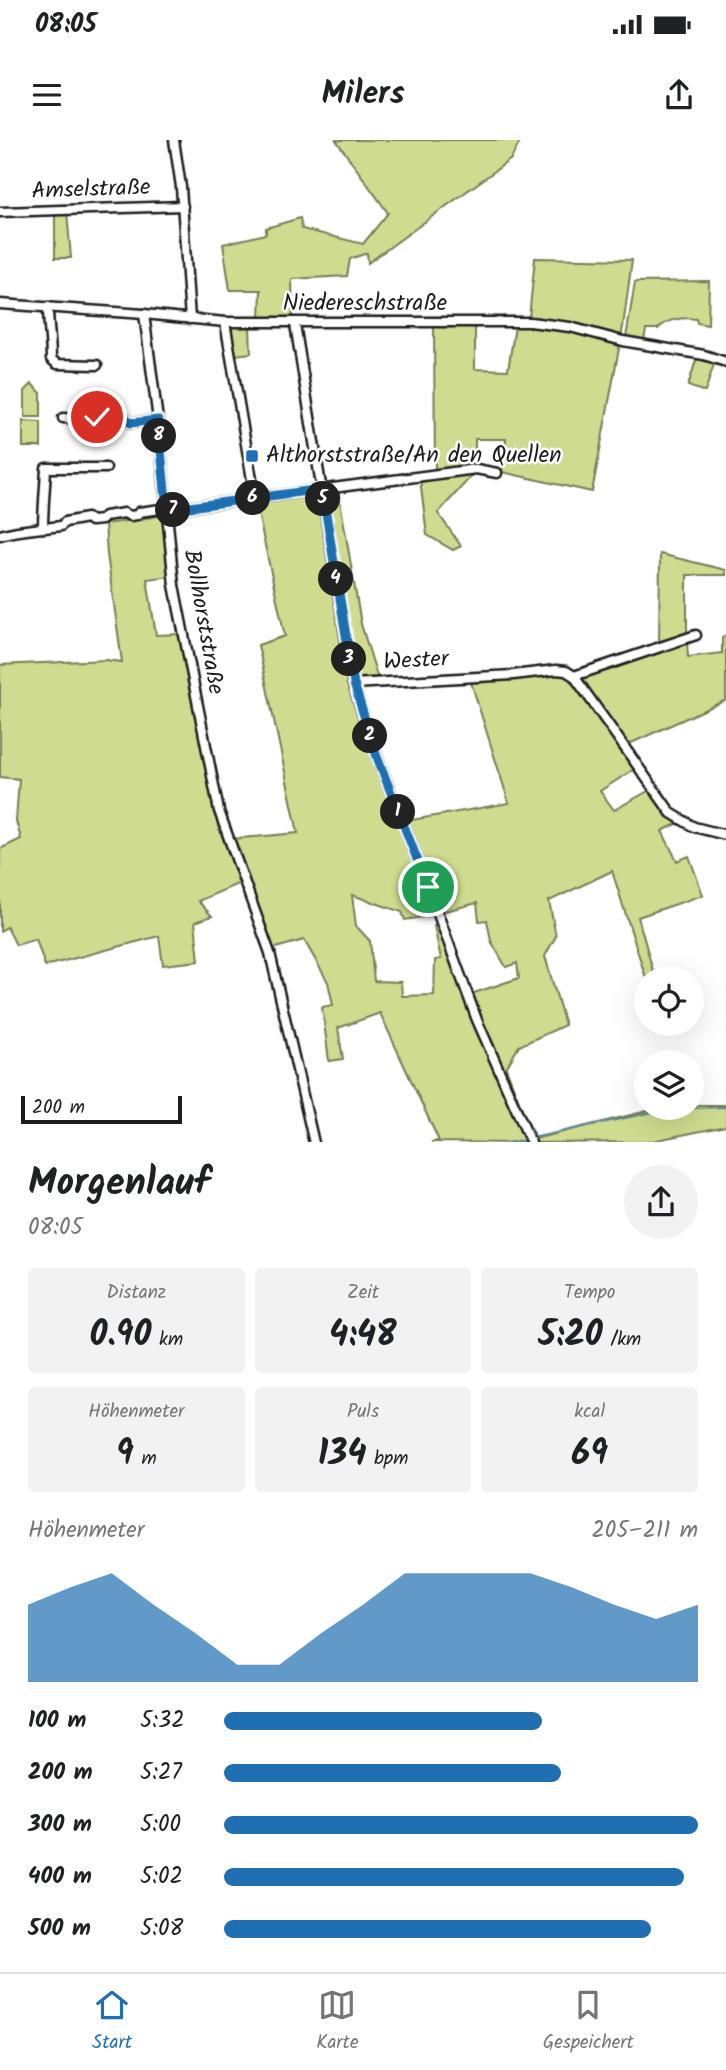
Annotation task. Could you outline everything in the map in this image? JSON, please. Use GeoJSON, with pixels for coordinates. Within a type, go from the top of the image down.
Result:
{"type":"FeatureCollection","features":[{"type":"Feature","properties":{"kind":"street"},"geometry":{"type":"LineString","coordinates":[[174,140],[183,206],[190,318]]}},
{"type":"Feature","properties":{"kind":"street","name":"Amselstraße"},"geometry":{"type":"LineString","coordinates":[[0,212],[183,206]]}},
{"type":"Feature","properties":{"kind":"street","name":"Niedereschstraße"},"geometry":{"type":"LineString","coordinates":[[0,304],[225,322],[530,322],[570,327],[726,362]]}},
{"type":"Feature","properties":{"kind":"street"},"geometry":{"type":"LineString","coordinates":[[48,307],[51,359],[57,365],[97,365]]}},
{"type":"Feature","properties":{"kind":"street","name":"Bollhorststraße"},"geometry":{"type":"LineString","coordinates":[[144,314],[158,420],[174,585],[219,811],[270,953],[314,1142]]}},
{"type":"Feature","properties":{"kind":"street"},"geometry":{"type":"LineString","coordinates":[[225,322],[255,497]]}},
{"type":"Feature","properties":{"kind":"street"},"geometry":{"type":"LineString","coordinates":[[295,324],[354,684]]}},
{"type":"Feature","properties":{"kind":"street"},"geometry":{"type":"LineString","coordinates":[[62,418],[79,421],[110,417],[127,419],[131,423],[158,420]]}},
{"type":"Feature","properties":{"kind":"street"},"geometry":{"type":"LineString","coordinates":[[43,528],[46,468],[106,468]]}},
{"type":"Feature","properties":{"kind":"street"},"geometry":{"type":"LineString","coordinates":[[0,536],[15,530],[23,532],[87,519],[91,522],[102,520],[105,516],[124,513],[130,516],[161,509],[477,469],[497,473]]}},
{"type":"Feature","properties":{"kind":"street"},"geometry":{"type":"LineString","coordinates":[[696,635],[574,676],[671,813],[694,827],[726,835]]}},
{"type":"Feature","properties":{"kind":"street","name":"Wester"},"geometry":{"type":"LineString","coordinates":[[531,1142],[477,1020],[377,757],[354,684],[556,670],[566,671],[574,676]]}},
{"type":"Feature","properties":{"kind":"green space"},"geometry":{"type":"Polygon","coordinates":[[[336,140],[521,140],[511,159],[368,263],[367,253],[350,259],[347,276],[292,279],[293,320],[260,319],[261,290],[230,290],[223,244],[266,234],[266,228],[300,218],[302,229],[363,244],[388,213],[336,140]]]}},
{"type":"Feature","properties":{"kind":"green space"},"geometry":{"type":"Polygon","coordinates":[[[55,212],[67,212],[71,258],[55,258],[55,212]]]}},
{"type":"Feature","properties":{"kind":"green space"},"geometry":{"type":"Polygon","coordinates":[[[535,258],[632,260],[623,327],[592,492],[502,472],[506,439],[475,439],[475,467],[435,471],[434,327],[475,325],[475,369],[508,370],[515,326],[560,323],[529,318],[535,258]]]}},
{"type":"Feature","properties":{"kind":"green space"},"geometry":{"type":"Polygon","coordinates":[[[709,281],[708,325],[697,323],[696,319],[681,319],[666,323],[658,329],[646,329],[644,341],[626,338],[635,282],[709,281]]]}},
{"type":"Feature","properties":{"kind":"green space"},"geometry":{"type":"Polygon","coordinates":[[[250,326],[251,353],[235,355],[230,328],[250,326]]]}},
{"type":"Feature","properties":{"kind":"green space"},"geometry":{"type":"Polygon","coordinates":[[[697,357],[715,361],[705,392],[688,386],[697,357]]]}},
{"type":"Feature","properties":{"kind":"green space"},"geometry":{"type":"Polygon","coordinates":[[[32,384],[41,393],[41,417],[25,417],[25,391],[32,384]]]}},
{"type":"Feature","properties":{"kind":"green space"},"geometry":{"type":"Polygon","coordinates":[[[23,421],[41,422],[41,447],[23,447],[23,421]]]}},
{"type":"Feature","properties":{"kind":"green space"},"geometry":{"type":"Polygon","coordinates":[[[474,473],[438,513],[461,546],[453,550],[427,535],[420,479],[474,473]]]}},
{"type":"Feature","properties":{"kind":"green space"},"geometry":{"type":"Polygon","coordinates":[[[338,489],[361,624],[378,679],[356,681],[324,492],[338,489]]]}},
{"type":"Feature","properties":{"kind":"green space"},"geometry":{"type":"Polygon","coordinates":[[[320,492],[352,686],[436,915],[405,920],[402,912],[352,895],[356,926],[370,941],[374,981],[401,982],[402,996],[434,995],[435,960],[441,959],[434,926],[440,926],[465,996],[519,978],[517,963],[506,967],[491,941],[487,920],[479,921],[477,903],[441,912],[406,821],[509,803],[470,679],[555,672],[565,673],[572,678],[636,768],[600,791],[614,810],[650,790],[668,816],[679,823],[662,831],[677,861],[689,856],[703,895],[638,917],[652,966],[642,966],[612,871],[549,901],[556,936],[545,956],[565,1025],[519,1046],[506,1068],[534,1139],[634,1114],[634,1120],[704,1120],[704,1105],[726,1105],[726,1126],[647,1142],[534,1142],[533,1139],[528,1142],[431,1142],[439,1141],[380,1013],[338,1028],[343,1059],[329,1061],[322,1007],[333,1005],[328,982],[304,940],[272,949],[231,839],[298,833],[258,645],[285,636],[255,500],[320,492]]]}},
{"type":"Feature","properties":{"kind":"green space"},"geometry":{"type":"Polygon","coordinates":[[[166,515],[171,576],[147,579],[156,635],[181,634],[216,812],[240,883],[198,901],[212,916],[195,922],[199,961],[163,965],[159,936],[45,966],[36,939],[16,945],[7,927],[0,931],[0,849],[21,839],[16,821],[19,779],[0,777],[0,665],[106,660],[122,662],[105,524],[166,515]]]}},
{"type":"Feature","properties":{"kind":"green space"},"geometry":{"type":"Polygon","coordinates":[[[660,554],[726,570],[726,575],[687,575],[687,636],[659,645],[660,554]]]}},
{"type":"Feature","properties":{"kind":"green space"},"geometry":{"type":"Polygon","coordinates":[[[726,635],[726,700],[627,745],[579,677],[687,641],[688,657],[722,653],[722,638],[726,635]]]}},
{"type":"Feature","properties":{"kind":"waterway"},"geometry":{"type":"LineString","coordinates":[[537,1137],[667,1109],[726,1107]]}},
{"type":"Feature","properties":{"kind":"waterway"},"geometry":{"type":"LineString","coordinates":[[513,1142],[526,1140]]}},
{"type":"Feature","properties":{"kind":"place","name":"Althorststraße/An den Quellen"},"geometry":{"type":"Point","coordinates":[252,456]}},
{"type":"Feature","properties":{"kind":"route"},"geometry":{"type":"LineString","coordinates":[[97,417],[127,419],[131,423],[158,420],[167,510],[322,489],[354,684],[377,757],[428,887]]}}]}
